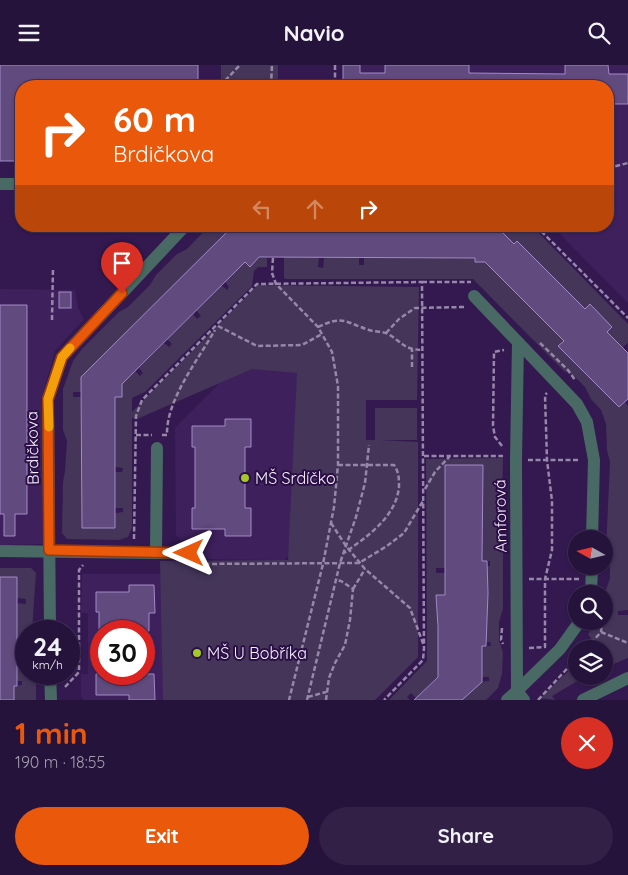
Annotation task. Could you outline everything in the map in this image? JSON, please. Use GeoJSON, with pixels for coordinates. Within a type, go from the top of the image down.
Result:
{"type":"FeatureCollection","features":[{"type":"Feature","properties":{"kind":"street"},"geometry":{"type":"LineString","coordinates":[[0,184],[15,184]]}},
{"type":"Feature","properties":{"kind":"street","name":"Brdičkova"},"geometry":{"type":"LineString","coordinates":[[50,620],[48,399],[62,357],[188,232]]}},
{"type":"Feature","properties":{"kind":"street"},"geometry":{"type":"LineString","coordinates":[[474,296],[577,404],[587,422],[594,460],[592,530]]}},
{"type":"Feature","properties":{"kind":"street","name":"Amforová"},"geometry":{"type":"LineString","coordinates":[[518,342],[516,459],[517,648],[521,695]]}},
{"type":"Feature","properties":{"kind":"street"},"geometry":{"type":"LineString","coordinates":[[156,553],[158,448]]}},
{"type":"Feature","properties":{"kind":"street"},"geometry":{"type":"LineString","coordinates":[[0,551],[49,550],[156,553],[189,558]]}},
{"type":"Feature","properties":{"kind":"street"},"geometry":{"type":"LineString","coordinates":[[507,700],[521,695],[574,630]]}},
{"type":"Feature","properties":{"kind":"street"},"geometry":{"type":"LineString","coordinates":[[582,700],[628,678]]}},
{"type":"Feature","properties":{"kind":"path"},"geometry":{"type":"LineString","coordinates":[[226,80],[240,65]]}},
{"type":"Feature","properties":{"kind":"path"},"geometry":{"type":"LineString","coordinates":[[271,80],[272,65]]}},
{"type":"Feature","properties":{"kind":"path"},"geometry":{"type":"LineString","coordinates":[[335,65],[335,80]]}},
{"type":"Feature","properties":{"kind":"path"},"geometry":{"type":"LineString","coordinates":[[614,166],[628,163]]}},
{"type":"Feature","properties":{"kind":"path"},"geometry":{"type":"LineString","coordinates":[[542,232],[628,318]]}},
{"type":"Feature","properties":{"kind":"path"},"geometry":{"type":"LineString","coordinates":[[273,257],[272,273],[276,284],[323,333],[332,352],[338,386],[338,465],[334,507],[323,563],[289,700]]}},
{"type":"Feature","properties":{"kind":"path"},"geometry":{"type":"LineString","coordinates":[[52,320],[53,268]]}},
{"type":"Feature","properties":{"kind":"path"},"geometry":{"type":"LineString","coordinates":[[126,542],[134,539],[136,416],[142,400],[258,284],[475,282]]}},
{"type":"Feature","properties":{"kind":"path"},"geometry":{"type":"LineString","coordinates":[[384,700],[423,660],[424,456],[422,283]]}},
{"type":"Feature","properties":{"kind":"path"},"geometry":{"type":"LineString","coordinates":[[386,333],[407,312],[415,308],[466,307]]}},
{"type":"Feature","properties":{"kind":"path"},"geometry":{"type":"LineString","coordinates":[[318,327],[333,320],[341,319],[371,330],[386,333],[407,348],[422,351]]}},
{"type":"Feature","properties":{"kind":"path"},"geometry":{"type":"LineString","coordinates":[[218,326],[257,346],[302,345],[323,333]]}},
{"type":"Feature","properties":{"kind":"path"},"geometry":{"type":"LineString","coordinates":[[136,435],[167,435],[166,424],[173,402],[218,326]]}},
{"type":"Feature","properties":{"kind":"path"},"geometry":{"type":"LineString","coordinates":[[494,426],[494,352],[507,349],[500,342]]}},
{"type":"Feature","properties":{"kind":"path"},"geometry":{"type":"LineString","coordinates":[[540,343],[568,370],[580,387]]}},
{"type":"Feature","properties":{"kind":"path"},"geometry":{"type":"LineString","coordinates":[[412,349],[412,367]]}},
{"type":"Feature","properties":{"kind":"path"},"geometry":{"type":"LineString","coordinates":[[517,648],[545,647],[545,579],[552,551],[552,501],[547,460],[545,395],[568,370]]}},
{"type":"Feature","properties":{"kind":"path"},"geometry":{"type":"LineString","coordinates":[[308,699],[335,580],[365,483],[369,445]]}},
{"type":"Feature","properties":{"kind":"path"},"geometry":{"type":"LineString","coordinates":[[424,456],[506,456],[516,459],[594,460]]}},
{"type":"Feature","properties":{"kind":"path"},"geometry":{"type":"LineString","coordinates":[[424,490],[435,472],[450,456]]}},
{"type":"Feature","properties":{"kind":"path"},"geometry":{"type":"LineString","coordinates":[[338,465],[394,465],[399,479],[398,494],[391,511],[381,523],[343,554]]}},
{"type":"Feature","properties":{"kind":"path"},"geometry":{"type":"LineString","coordinates":[[189,558],[359,563],[404,533],[424,499]]}},
{"type":"Feature","properties":{"kind":"path"},"geometry":{"type":"LineString","coordinates":[[331,522],[359,563],[410,607],[424,648]]}},
{"type":"Feature","properties":{"kind":"path"},"geometry":{"type":"LineString","coordinates":[[55,696],[79,672],[79,570],[86,562],[79,562]]}},
{"type":"Feature","properties":{"kind":"path"},"geometry":{"type":"LineString","coordinates":[[326,700],[326,692],[335,663],[345,645],[353,589],[365,569]]}},
{"type":"Feature","properties":{"kind":"path"},"geometry":{"type":"LineString","coordinates":[[517,579],[545,579],[571,575]]}},
{"type":"Feature","properties":{"kind":"path"},"geometry":{"type":"LineString","coordinates":[[335,580],[342,581],[353,589]]}},
{"type":"Feature","properties":{"kind":"path"},"geometry":{"type":"LineString","coordinates":[[594,640],[601,632],[628,643]]}},
{"type":"Feature","properties":{"kind":"path"},"geometry":{"type":"LineString","coordinates":[[537,700],[568,667]]}},
{"type":"Feature","properties":{"kind":"path"},"geometry":{"type":"LineString","coordinates":[[308,699],[326,692]]}},
{"type":"Feature","properties":{"kind":"shaded area"},"geometry":{"type":"Polygon","coordinates":[[[221,65],[278,65],[278,80],[221,80],[221,65]]]}},
{"type":"Feature","properties":{"kind":"shaded area"},"geometry":{"type":"Polygon","coordinates":[[[343,65],[628,65],[628,303],[558,232],[614,232],[614,80],[343,80],[343,65]]]}},
{"type":"Feature","properties":{"kind":"shaded area"},"geometry":{"type":"Polygon","coordinates":[[[203,232],[228,232],[81,392],[73,392],[73,397],[81,397],[82,528],[115,528],[115,513],[123,512],[123,508],[115,508],[115,472],[122,472],[123,468],[115,467],[115,397],[122,397],[115,391],[135,371],[140,376],[143,373],[139,368],[164,343],[169,347],[172,344],[167,339],[193,314],[197,319],[201,316],[196,310],[221,285],[227,290],[229,287],[225,282],[245,262],[250,266],[253,263],[249,257],[267,258],[267,267],[258,267],[254,271],[252,286],[145,392],[132,398],[132,412],[258,285],[419,287],[417,400],[366,400],[366,440],[375,440],[375,408],[417,408],[417,440],[380,440],[418,442],[418,657],[375,700],[163,700],[160,561],[288,560],[297,373],[252,369],[137,419],[132,418],[132,528],[128,537],[119,540],[67,539],[62,533],[63,482],[67,441],[63,430],[63,389],[73,361],[82,349],[119,312],[128,307],[150,285],[156,275],[177,254],[187,249],[203,232]]]}},
{"type":"Feature","properties":{"kind":"shaded area"},"geometry":{"type":"Polygon","coordinates":[[[501,232],[538,232],[628,324],[628,343],[623,347],[607,332],[612,327],[588,313],[594,307],[591,304],[585,309],[501,232]]]}},
{"type":"Feature","properties":{"kind":"shaded area"},"geometry":{"type":"Polygon","coordinates":[[[284,257],[319,257],[318,267],[323,268],[324,258],[359,257],[359,265],[364,265],[364,258],[475,258],[476,262],[480,262],[481,258],[564,341],[558,346],[619,407],[625,402],[628,406],[628,610],[618,611],[618,615],[628,615],[628,658],[613,664],[613,640],[592,640],[588,634],[591,630],[613,630],[613,585],[608,585],[610,575],[613,575],[613,530],[607,530],[610,462],[607,450],[606,424],[601,410],[591,399],[585,387],[575,377],[564,371],[473,279],[284,278],[284,257]]]}},
{"type":"Feature","properties":{"kind":"shaded area"},"geometry":{"type":"Polygon","coordinates":[[[0,289],[75,290],[78,308],[84,319],[55,351],[43,393],[43,544],[0,545],[0,289]]]}},
{"type":"Feature","properties":{"kind":"shaded area","name":"MŠ Srdíčko"},"geometry":{"type":"Polygon","coordinates":[[[308,354],[314,528],[284,560],[195,559],[194,541],[180,540],[176,535],[175,428],[248,355],[308,354]]]}},
{"type":"Feature","properties":{"kind":"shaded area"},"geometry":{"type":"Polygon","coordinates":[[[503,458],[502,504],[497,514],[497,533],[503,540],[503,609],[499,622],[499,641],[503,652],[502,674],[498,688],[486,700],[462,700],[465,683],[489,681],[489,677],[481,677],[482,646],[491,646],[490,642],[482,642],[488,592],[482,566],[490,566],[490,561],[482,561],[483,465],[446,465],[445,568],[436,568],[436,573],[445,573],[445,622],[437,622],[437,627],[445,627],[445,649],[438,649],[438,653],[445,654],[445,656],[438,656],[438,661],[445,661],[445,669],[416,698],[411,693],[407,697],[410,700],[389,700],[427,661],[426,459],[503,458]]]}},
{"type":"Feature","properties":{"kind":"shaded area"},"geometry":{"type":"Polygon","coordinates":[[[0,568],[31,568],[36,573],[33,620],[17,620],[17,603],[26,604],[26,599],[17,598],[0,577],[0,568]]]}},
{"type":"Feature","properties":{"kind":"shaded area","name":"MŠ U Bobříka"},"geometry":{"type":"Polygon","coordinates":[[[82,574],[283,574],[202,700],[84,700],[81,697],[81,674],[88,674],[88,613],[81,613],[82,574]]]}},
{"type":"Feature","properties":{"kind":"shaded area"},"geometry":{"type":"Polygon","coordinates":[[[568,672],[568,685],[571,685],[552,696],[555,700],[540,698],[568,672]]]}},
{"type":"Feature","properties":{"kind":"shaded area"},"geometry":{"type":"Polygon","coordinates":[[[36,685],[36,700],[14,700],[14,686],[36,685]]]}},
{"type":"Feature","properties":{"kind":"building"},"geometry":{"type":"Polygon","coordinates":[[[0,65],[198,65],[198,80],[15,80],[15,161],[0,161],[0,65]]]}},
{"type":"Feature","properties":{"kind":"building"},"geometry":{"type":"Polygon","coordinates":[[[343,65],[360,65],[360,73],[385,73],[385,65],[469,65],[469,73],[565,74],[565,65],[608,65],[609,74],[628,74],[628,104],[614,104],[614,80],[343,80],[343,65]]]}},
{"type":"Feature","properties":{"kind":"building"},"geometry":{"type":"Polygon","coordinates":[[[227,232],[502,232],[514,244],[517,241],[585,309],[590,304],[612,327],[607,332],[628,353],[628,399],[619,407],[558,346],[564,341],[485,262],[475,262],[475,258],[259,257],[250,267],[245,262],[122,384],[122,397],[115,397],[115,528],[82,528],[81,377],[227,232]]]}},
{"type":"Feature","properties":{"kind":"building"},"geometry":{"type":"Polygon","coordinates":[[[59,292],[71,292],[71,308],[59,308],[59,292]]]}},
{"type":"Feature","properties":{"kind":"building"},"geometry":{"type":"Polygon","coordinates":[[[0,305],[27,305],[27,514],[15,514],[15,536],[4,536],[4,514],[0,514],[0,305]]]}},
{"type":"Feature","properties":{"kind":"building"},"geometry":{"type":"Polygon","coordinates":[[[225,419],[251,419],[251,447],[245,447],[245,508],[251,508],[251,536],[225,536],[225,529],[192,529],[192,508],[195,508],[195,447],[192,447],[192,426],[225,426],[225,419]]]}},
{"type":"Feature","properties":{"kind":"building"},"geometry":{"type":"Polygon","coordinates":[[[445,465],[483,465],[482,561],[487,561],[488,593],[486,646],[482,646],[482,682],[462,700],[414,700],[438,677],[436,595],[445,595],[445,465]]]}},
{"type":"Feature","properties":{"kind":"building"},"geometry":{"type":"Polygon","coordinates":[[[0,577],[17,577],[15,685],[17,686],[14,686],[14,700],[0,700],[0,577]]]}},
{"type":"Feature","properties":{"kind":"building"},"geometry":{"type":"Polygon","coordinates":[[[129,585],[154,585],[155,613],[149,613],[149,620],[99,620],[99,612],[96,612],[96,592],[129,592],[129,585]]]}},
{"type":"Feature","properties":{"kind":"building"},"geometry":{"type":"Polygon","coordinates":[[[96,685],[154,685],[155,700],[129,700],[129,695],[96,695],[96,685]]]}},
{"type":"Feature","properties":{"kind":"slow traffic"},"geometry":{"type":"LineString","coordinates":[[49,427],[48,399],[62,357],[70,348]]}},
{"type":"Feature","properties":{"kind":"place","name":"MŠ Srdíčko"},"geometry":{"type":"Point","coordinates":[245,478]}},
{"type":"Feature","properties":{"kind":"place","name":"MŠ U Bobříka"},"geometry":{"type":"Point","coordinates":[197,653]}},
{"type":"Feature","properties":{"kind":"route"},"geometry":{"type":"LineString","coordinates":[[122,293],[62,357],[48,399],[49,550],[189,553]]}}]}
